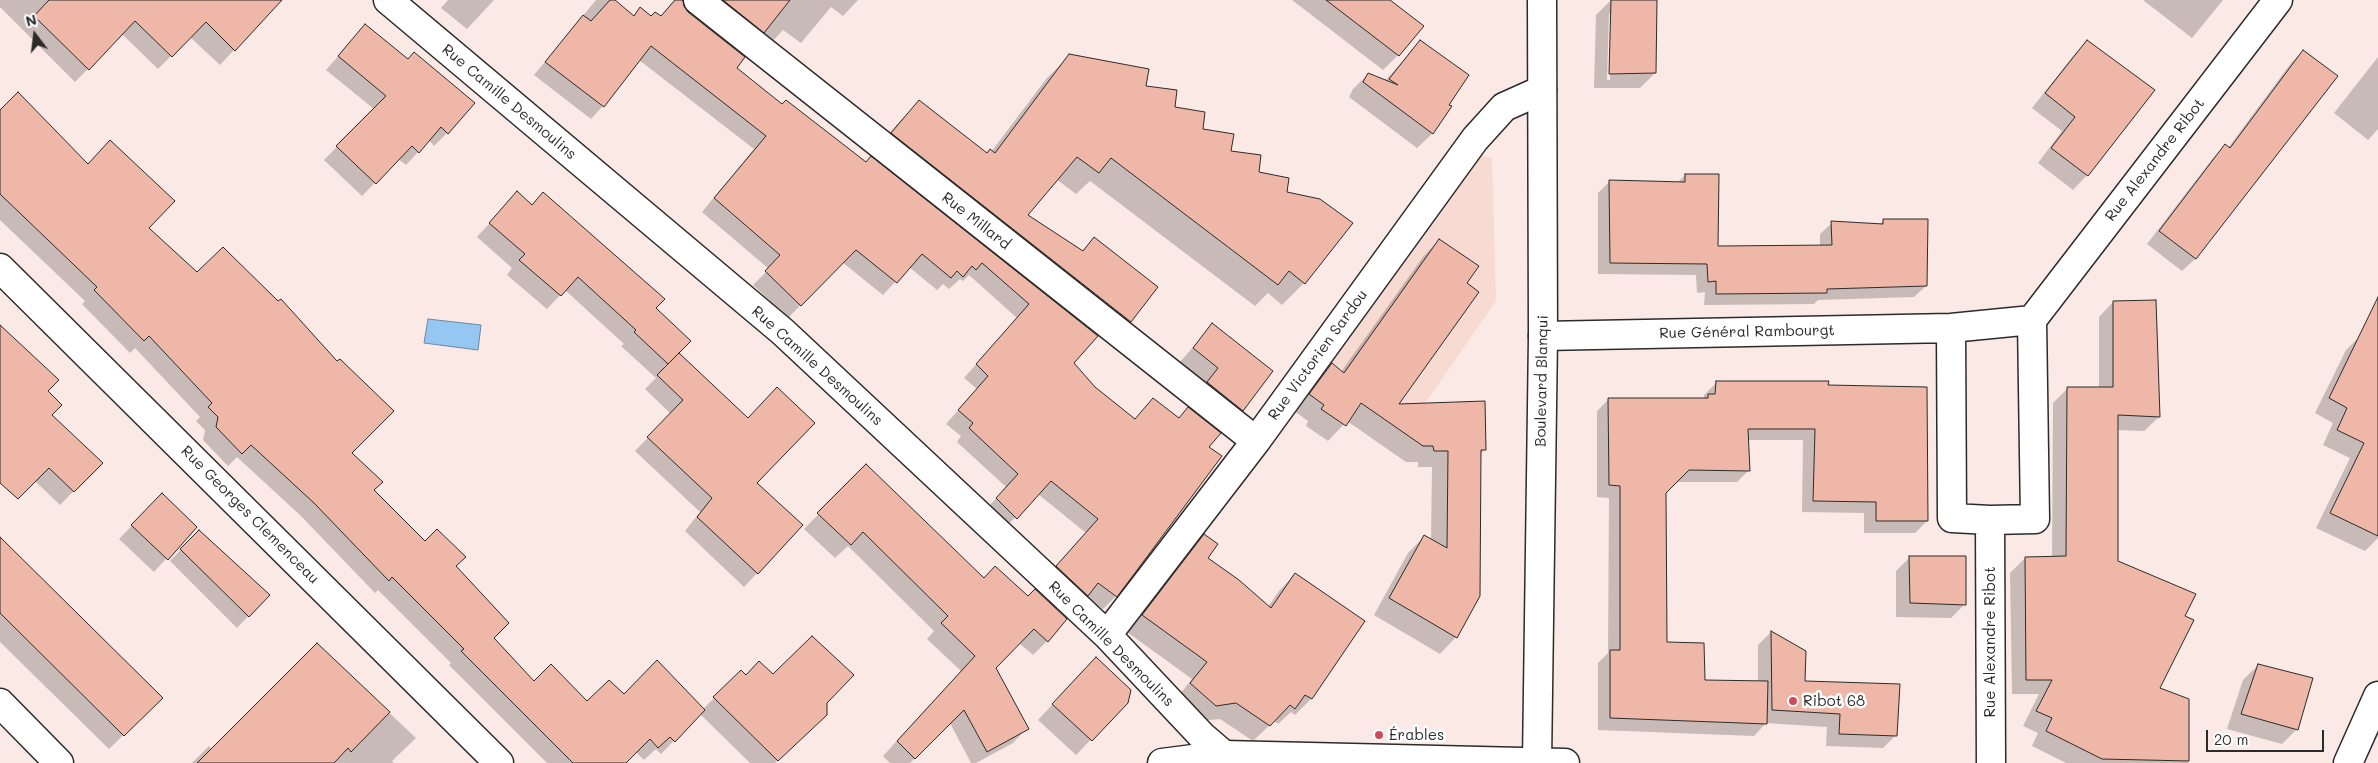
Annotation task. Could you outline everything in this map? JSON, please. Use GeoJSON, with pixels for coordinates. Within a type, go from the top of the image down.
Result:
{"type":"FeatureCollection","features":[{"type":"Feature","properties":{"kind":"street","name":"Rue Camille Desmoulins"},"geometry":{"type":"LineString","coordinates":[[388,0],[783,332],[1107,635],[1203,737],[1224,755]]}},
{"type":"Feature","properties":{"kind":"street","name":"Rue Millard"},"geometry":{"type":"LineString","coordinates":[[698,0],[1256,441]]}},
{"type":"Feature","properties":{"kind":"street","name":"Boulevard Blanqui"},"geometry":{"type":"LineString","coordinates":[[1537,763],[1544,336],[1542,0]]}},
{"type":"Feature","properties":{"kind":"street","name":"Rue Alexandre Ribot"},"geometry":{"type":"LineString","coordinates":[[2032,320],[2278,0]]}},
{"type":"Feature","properties":{"kind":"street","name":"Rue Victorien Sardou"},"geometry":{"type":"LineString","coordinates":[[1107,635],[1256,441],[1475,139],[1504,107],[1542,90]]}},
{"type":"Feature","properties":{"kind":"street","name":"Rue Georges Clemenceau"},"geometry":{"type":"LineString","coordinates":[[0,268],[499,763]]}},
{"type":"Feature","properties":{"kind":"street"},"geometry":{"type":"LineString","coordinates":[[2032,320],[2035,519],[1990,520],[1952,518],[1951,328],[2032,320]]}},
{"type":"Feature","properties":{"kind":"street","name":"Rue Général Rambourgt"},"geometry":{"type":"LineString","coordinates":[[1544,336],[1951,328]]}},
{"type":"Feature","properties":{"kind":"street","name":"Rue Alexandre Ribot"},"geometry":{"type":"LineString","coordinates":[[1990,520],[1990,763]]}},
{"type":"Feature","properties":{"kind":"street"},"geometry":{"type":"LineString","coordinates":[[2348,763],[2378,696]]}},
{"type":"Feature","properties":{"kind":"street"},"geometry":{"type":"LineString","coordinates":[[0,703],[59,763]]}},
{"type":"Feature","properties":{"kind":"street"},"geometry":{"type":"LineString","coordinates":[[1162,763],[1224,755],[1565,763]]}},
{"type":"Feature","properties":{"kind":"shaded area"},"geometry":{"type":"Polygon","coordinates":[[[1477,154],[1492,158],[1496,301],[1415,418],[1329,361],[1477,154]]]}},
{"type":"Feature","properties":{"kind":"water"},"geometry":{"type":"Polygon","coordinates":[[[428,319],[481,325],[478,350],[424,343],[428,319]]]}},
{"type":"Feature","properties":{"kind":"building"},"geometry":{"type":"Polygon","coordinates":[[[49,0],[282,0],[235,51],[206,22],[172,57],[135,21],[89,70],[34,16],[49,0]]]}},
{"type":"Feature","properties":{"kind":"building"},"geometry":{"type":"Polygon","coordinates":[[[610,0],[615,0],[634,16],[640,7],[651,16],[655,12],[661,16],[675,0],[683,0],[688,12],[745,57],[737,68],[782,104],[786,100],[866,162],[871,156],[1098,336],[1074,363],[1095,387],[1135,419],[1153,398],[1179,418],[1188,407],[1221,433],[1209,447],[1222,456],[1117,597],[1098,583],[1088,596],[1056,566],[1098,519],[1051,481],[1017,519],[996,498],[1018,474],[969,428],[973,423],[958,410],[988,376],[976,364],[1029,304],[982,263],[976,270],[972,266],[963,277],[957,271],[951,278],[922,254],[897,283],[856,250],[801,306],[765,271],[780,255],[714,198],[766,136],[651,46],[604,107],[545,62],[583,15],[591,21],[610,0]]]}},
{"type":"Feature","properties":{"kind":"building"},"geometry":{"type":"Polygon","coordinates":[[[723,0],[790,0],[764,33],[723,0]]]}},
{"type":"Feature","properties":{"kind":"building"},"geometry":{"type":"Polygon","coordinates":[[[1326,0],[1390,0],[1424,26],[1399,56],[1326,0]]]}},
{"type":"Feature","properties":{"kind":"building"},"geometry":{"type":"Polygon","coordinates":[[[1611,0],[1657,0],[1656,73],[1609,74],[1611,0]]]}},
{"type":"Feature","properties":{"kind":"building"},"geometry":{"type":"Polygon","coordinates":[[[365,24],[408,59],[414,52],[475,103],[448,134],[441,127],[419,153],[412,146],[376,184],[336,146],[386,96],[338,56],[365,24]]]}},
{"type":"Feature","properties":{"kind":"building"},"geometry":{"type":"Polygon","coordinates":[[[1420,40],[1469,75],[1449,105],[1452,106],[1433,134],[1363,82],[1368,73],[1398,85],[1389,79],[1420,40]]]}},
{"type":"Feature","properties":{"kind":"building"},"geometry":{"type":"Polygon","coordinates":[[[2087,40],[2155,90],[2088,176],[2051,148],[2075,117],[2045,93],[2087,40]]]}},
{"type":"Feature","properties":{"kind":"building"},"geometry":{"type":"Polygon","coordinates":[[[2303,50],[2338,76],[2196,259],[2159,231],[2225,144],[2230,148],[2303,50]]]}},
{"type":"Feature","properties":{"kind":"building"},"geometry":{"type":"Polygon","coordinates":[[[1069,54],[1149,69],[1146,86],[1177,90],[1175,107],[1205,112],[1203,129],[1234,134],[1231,151],[1261,155],[1259,172],[1289,178],[1287,192],[1320,199],[1353,223],[1305,284],[1289,271],[1278,285],[1111,158],[1099,173],[1077,157],[1028,215],[1083,251],[1094,237],[1158,287],[1131,322],[891,133],[919,100],[987,153],[990,149],[995,153],[1069,54]]]}},
{"type":"Feature","properties":{"kind":"building"},"geometry":{"type":"Polygon","coordinates":[[[18,92],[88,164],[110,140],[175,201],[149,228],[197,272],[223,247],[278,301],[281,299],[337,361],[340,359],[394,411],[352,453],[383,482],[374,490],[425,541],[437,529],[466,557],[456,566],[509,623],[494,638],[534,681],[551,664],[587,701],[609,680],[624,694],[657,660],[705,710],[675,742],[670,737],[658,748],[650,739],[626,763],[573,763],[461,651],[464,649],[392,577],[389,581],[314,503],[251,445],[242,454],[216,427],[218,417],[208,407],[212,403],[149,336],[144,341],[94,290],[97,287],[0,194],[0,110],[18,92]]]}},
{"type":"Feature","properties":{"kind":"building"},"geometry":{"type":"Polygon","coordinates":[[[1685,174],[1719,174],[1718,246],[1832,245],[1831,221],[1883,224],[1883,219],[1928,219],[1927,286],[1827,289],[1827,293],[1716,294],[1716,281],[1708,282],[1707,264],[1610,263],[1609,180],[1685,182],[1685,174]]]}},
{"type":"Feature","properties":{"kind":"building"},"geometry":{"type":"Polygon","coordinates":[[[517,191],[532,205],[543,192],[665,299],[656,308],[691,341],[668,364],[634,332],[636,330],[578,277],[561,296],[519,260],[525,254],[489,223],[517,191]]]}},
{"type":"Feature","properties":{"kind":"building"},"geometry":{"type":"Polygon","coordinates":[[[1439,239],[1479,266],[1467,283],[1479,292],[1399,404],[1485,401],[1486,450],[1481,450],[1480,596],[1457,638],[1389,598],[1424,535],[1447,548],[1448,451],[1434,451],[1433,446],[1423,446],[1361,403],[1346,426],[1321,409],[1324,405],[1309,394],[1332,363],[1344,373],[1439,239]]]}},
{"type":"Feature","properties":{"kind":"building"},"geometry":{"type":"Polygon","coordinates":[[[2378,297],[2378,536],[2330,513],[2364,443],[2337,430],[2347,408],[2329,398],[2378,297]]]}},
{"type":"Feature","properties":{"kind":"building"},"geometry":{"type":"Polygon","coordinates":[[[2156,300],[2160,417],[2118,415],[2118,561],[2196,594],[2185,616],[2194,620],[2160,688],[2189,699],[2189,761],[2102,759],[2046,731],[2052,718],[2036,711],[2052,680],[2026,680],[2025,557],[2066,556],[2067,387],[2113,387],[2113,301],[2156,300]]]}},
{"type":"Feature","properties":{"kind":"building"},"geometry":{"type":"Polygon","coordinates":[[[1212,323],[1273,371],[1243,411],[1207,382],[1218,368],[1193,348],[1212,323]]]}},
{"type":"Feature","properties":{"kind":"building"},"geometry":{"type":"Polygon","coordinates":[[[0,325],[59,380],[48,391],[62,405],[52,415],[103,463],[74,492],[49,468],[18,499],[0,483],[0,325]]]}},
{"type":"Feature","properties":{"kind":"building"},"geometry":{"type":"Polygon","coordinates":[[[679,353],[748,418],[777,387],[815,423],[757,483],[803,525],[758,574],[697,517],[712,498],[647,437],[683,400],[657,375],[679,353]]]}},
{"type":"Feature","properties":{"kind":"building"},"geometry":{"type":"Polygon","coordinates":[[[1716,381],[1829,381],[1828,385],[1927,387],[1928,521],[1876,521],[1876,502],[1813,501],[1815,429],[1748,429],[1750,471],[1689,470],[1666,493],[1667,642],[1704,643],[1705,680],[1768,681],[1767,724],[1610,718],[1610,650],[1620,650],[1620,486],[1609,485],[1608,398],[1708,398],[1708,394],[1715,394],[1716,381]]]}},
{"type":"Feature","properties":{"kind":"building"},"geometry":{"type":"Polygon","coordinates":[[[866,464],[984,578],[995,566],[1028,596],[1035,589],[1067,619],[1048,642],[1034,629],[996,668],[1029,729],[987,752],[964,710],[915,759],[897,741],[975,656],[941,623],[948,616],[863,532],[851,545],[817,513],[866,464]]]}},
{"type":"Feature","properties":{"kind":"building"},"geometry":{"type":"Polygon","coordinates":[[[162,493],[197,527],[168,560],[131,525],[162,493]]]}},
{"type":"Feature","properties":{"kind":"building"},"geometry":{"type":"Polygon","coordinates":[[[199,530],[270,595],[249,617],[180,549],[199,530]]]}},
{"type":"Feature","properties":{"kind":"building"},"geometry":{"type":"Polygon","coordinates":[[[1204,534],[1218,544],[1208,558],[1239,580],[1271,608],[1295,573],[1365,621],[1312,699],[1305,695],[1295,709],[1290,705],[1270,726],[1236,703],[1216,706],[1190,683],[1207,662],[1142,615],[1204,534]]]}},
{"type":"Feature","properties":{"kind":"building"},"geometry":{"type":"Polygon","coordinates":[[[0,537],[163,698],[124,736],[0,613],[0,537]]]}},
{"type":"Feature","properties":{"kind":"building"},"geometry":{"type":"Polygon","coordinates":[[[1909,556],[1966,556],[1966,605],[1910,603],[1909,556]]]}},
{"type":"Feature","properties":{"kind":"building"},"geometry":{"type":"Polygon","coordinates":[[[1771,631],[1806,651],[1805,681],[1900,684],[1897,736],[1839,734],[1840,714],[1772,710],[1771,631]]]}},
{"type":"Feature","properties":{"kind":"building"},"geometry":{"type":"Polygon","coordinates":[[[812,636],[854,675],[827,703],[827,715],[778,761],[713,697],[741,670],[746,675],[759,661],[773,674],[812,636]]]}},
{"type":"Feature","properties":{"kind":"building"},"geometry":{"type":"Polygon","coordinates":[[[317,643],[390,712],[351,752],[348,748],[334,763],[197,763],[317,643]]]}},
{"type":"Feature","properties":{"kind":"building"},"geometry":{"type":"Polygon","coordinates":[[[1096,657],[1131,690],[1128,703],[1092,741],[1052,704],[1096,657]]]}},
{"type":"Feature","properties":{"kind":"building"},"geometry":{"type":"Polygon","coordinates":[[[2258,664],[2313,678],[2298,730],[2241,714],[2258,664]]]}},
{"type":"Feature","properties":{"kind":"place","name":"Ribot 68"},"geometry":{"type":"Point","coordinates":[1793,701]}},
{"type":"Feature","properties":{"kind":"place","name":"Érables"},"geometry":{"type":"Point","coordinates":[1379,735]}}]}
